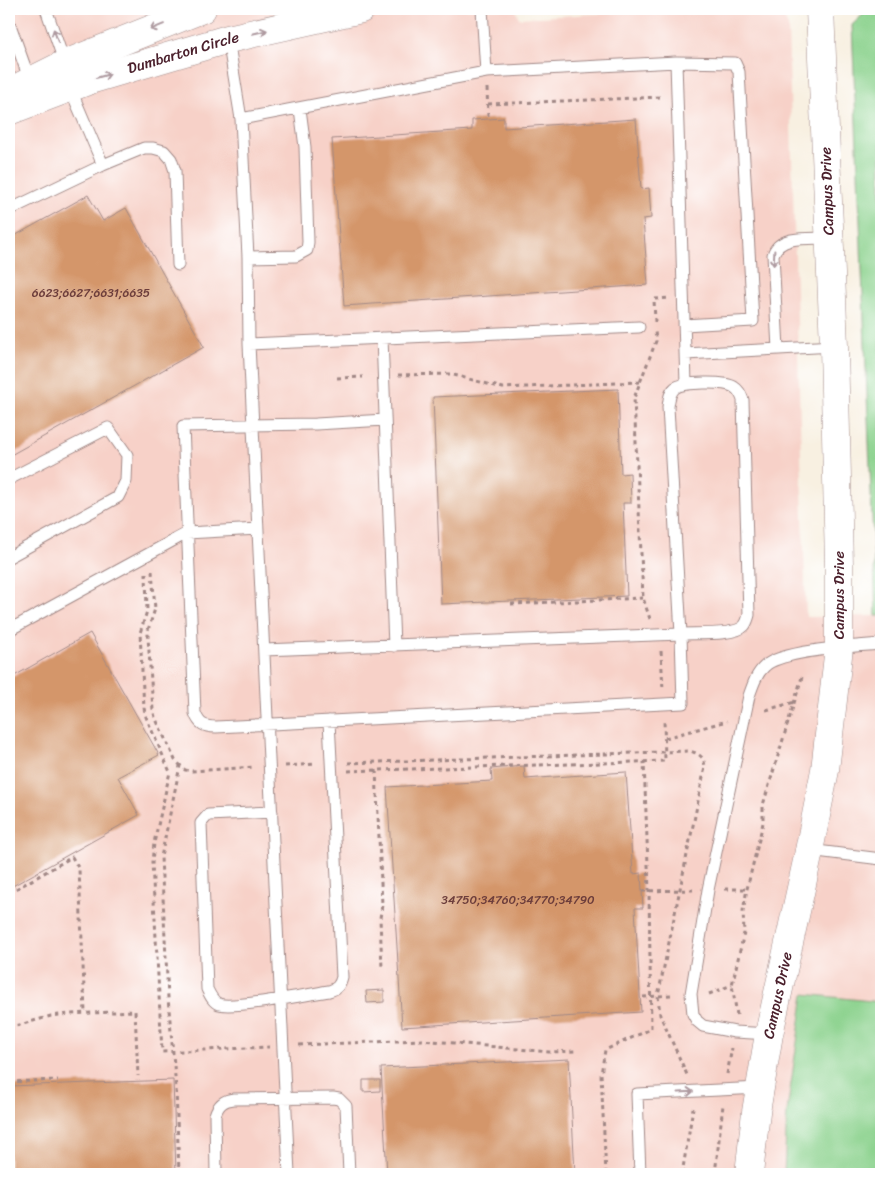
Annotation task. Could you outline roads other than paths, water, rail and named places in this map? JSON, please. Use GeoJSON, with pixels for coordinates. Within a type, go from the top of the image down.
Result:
{"type":"FeatureCollection","features":[{"type":"Feature","properties":{"kind":"street","name":"Dumbarton Circle"},"geometry":{"type":"LineString","coordinates":[[9,112],[68,76],[202,9]]}},
{"type":"Feature","properties":{"kind":"street","name":"Dumbarton Circle"},"geometry":{"type":"LineString","coordinates":[[19,87],[68,76],[93,79],[228,39],[361,9]]}},
{"type":"Feature","properties":{"kind":"street","name":"Campus Drive"},"geometry":{"type":"LineString","coordinates":[[749,1174],[769,1034],[810,850],[825,770],[839,647],[840,565],[834,346],[820,9]]}},
{"type":"Feature","properties":{"kind":"lane"},"geometry":{"type":"LineString","coordinates":[[46,9],[68,76],[103,165]]}},
{"type":"Feature","properties":{"kind":"lane"},"geometry":{"type":"LineString","coordinates":[[482,9],[486,72]]}},
{"type":"Feature","properties":{"kind":"lane"},"geometry":{"type":"LineString","coordinates":[[9,22],[19,87]]}},
{"type":"Feature","properties":{"kind":"lane"},"geometry":{"type":"LineString","coordinates":[[228,39],[241,119],[248,257],[249,344],[289,1174]]}},
{"type":"Feature","properties":{"kind":"lane"},"geometry":{"type":"LineString","coordinates":[[241,119],[486,72],[676,62],[732,62],[738,66],[753,321],[684,324]]}},
{"type":"Feature","properties":{"kind":"lane"},"geometry":{"type":"LineString","coordinates":[[676,62],[686,384]]}},
{"type":"Feature","properties":{"kind":"lane"},"geometry":{"type":"LineString","coordinates":[[248,257],[296,256],[306,250],[308,242],[305,147],[300,109]]}},
{"type":"Feature","properties":{"kind":"lane"},"geometry":{"type":"LineString","coordinates":[[9,210],[103,165],[144,148],[164,151],[171,159],[175,172],[178,265]]}},
{"type":"Feature","properties":{"kind":"lane"},"geometry":{"type":"LineString","coordinates":[[778,349],[773,255],[775,248],[781,242],[789,240],[829,238]]}},
{"type":"Feature","properties":{"kind":"lane"},"geometry":{"type":"LineString","coordinates":[[249,344],[639,327]]}},
{"type":"Feature","properties":{"kind":"lane"},"geometry":{"type":"LineString","coordinates":[[382,338],[394,646]]}},
{"type":"Feature","properties":{"kind":"lane"},"geometry":{"type":"LineString","coordinates":[[685,354],[834,346]]}},
{"type":"Feature","properties":{"kind":"lane"},"geometry":{"type":"LineString","coordinates":[[264,650],[681,634],[737,630],[744,627],[749,614],[743,400],[740,392],[732,386],[723,384],[686,384],[676,387],[671,392],[668,407],[681,634],[683,703],[267,725],[209,727],[202,725],[196,713],[183,426],[253,426],[385,420]]}},
{"type":"Feature","properties":{"kind":"lane"},"geometry":{"type":"LineString","coordinates":[[9,480],[108,428],[127,455],[126,481],[118,497],[9,557]]}},
{"type":"Feature","properties":{"kind":"lane"},"geometry":{"type":"LineString","coordinates":[[9,630],[187,533],[258,529]]}},
{"type":"Feature","properties":{"kind":"lane"},"geometry":{"type":"LineString","coordinates":[[769,1034],[708,1028],[697,1021],[693,1014],[691,994],[708,890],[749,696],[755,678],[766,665],[783,657],[839,647],[881,644]]}},
{"type":"Feature","properties":{"kind":"lane"},"geometry":{"type":"LineString","coordinates":[[272,812],[208,815],[201,823],[207,989],[212,998],[219,1004],[229,1005],[281,998],[334,989],[340,984],[342,977],[329,721]]}},
{"type":"Feature","properties":{"kind":"lane"},"geometry":{"type":"LineString","coordinates":[[810,850],[881,859]]}},
{"type":"Feature","properties":{"kind":"lane"},"geometry":{"type":"LineString","coordinates":[[640,1174],[637,1094],[760,1088]]}},
{"type":"Feature","properties":{"kind":"lane"},"geometry":{"type":"LineString","coordinates":[[216,1174],[214,1115],[222,1103],[228,1100],[333,1098],[344,1102],[346,1106],[349,1174]]}}]}
